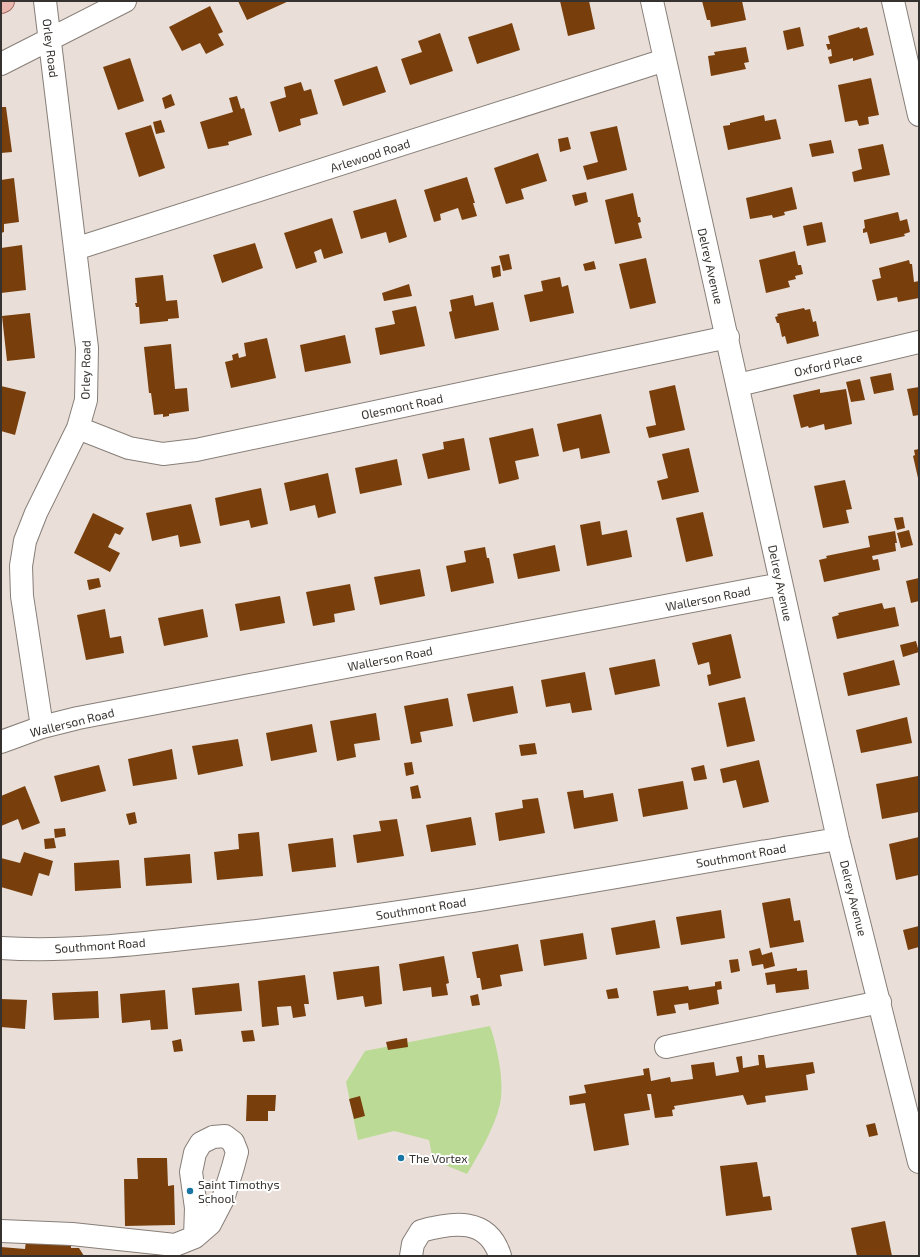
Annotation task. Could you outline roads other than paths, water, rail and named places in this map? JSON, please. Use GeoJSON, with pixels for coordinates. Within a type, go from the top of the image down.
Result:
{"type":"FeatureCollection","features":[{"type":"Feature","properties":{"kind":"street","name":"Orley Road"},"geometry":{"type":"LineString","coordinates":[[42,727],[22,596],[20,566],[25,541],[36,513],[78,428],[86,400],[87,348],[45,1]]}},
{"type":"Feature","properties":{"kind":"street"},"geometry":{"type":"LineString","coordinates":[[1,64],[125,1]]}},
{"type":"Feature","properties":{"kind":"street","name":"Delrey Avenue"},"geometry":{"type":"LineString","coordinates":[[652,1],[728,337],[838,839],[919,1162]]}},
{"type":"Feature","properties":{"kind":"street"},"geometry":{"type":"LineString","coordinates":[[893,1],[919,115]]}},
{"type":"Feature","properties":{"kind":"street","name":"Arlewood Road"},"geometry":{"type":"LineString","coordinates":[[75,249],[665,60]]}},
{"type":"Feature","properties":{"kind":"street","name":"Olesmont Road"},"geometry":{"type":"LineString","coordinates":[[78,428],[130,448],[163,454],[196,450],[728,337]]}},
{"type":"Feature","properties":{"kind":"street","name":"Oxford Place"},"geometry":{"type":"LineString","coordinates":[[738,385],[919,342]]}},
{"type":"Feature","properties":{"kind":"street","name":"Wallerson Road"},"geometry":{"type":"LineString","coordinates":[[1,742],[42,727],[78,718],[781,584]]}},
{"type":"Feature","properties":{"kind":"street","name":"Southmont Road"},"geometry":{"type":"LineString","coordinates":[[1,948],[23,950],[111,945],[327,923],[838,839]]}},
{"type":"Feature","properties":{"kind":"street"},"geometry":{"type":"LineString","coordinates":[[666,1047],[880,1002]]}},
{"type":"Feature","properties":{"kind":"street"},"geometry":{"type":"LineString","coordinates":[[411,1256],[413,1244],[421,1231],[440,1226],[459,1224],[475,1226],[488,1234],[500,1256]]}},
{"type":"Feature","properties":{"kind":"street"},"geometry":{"type":"LineString","coordinates":[[1,1231],[72,1234],[175,1245],[195,1237]]}},
{"type":"Feature","properties":{"kind":"place","name":"The Vortex"},"geometry":{"type":"Point","coordinates":[401,1158]}},
{"type":"Feature","properties":{"kind":"place","name":"Saint Timothys School"},"geometry":{"type":"Point","coordinates":[190,1191]}}]}
